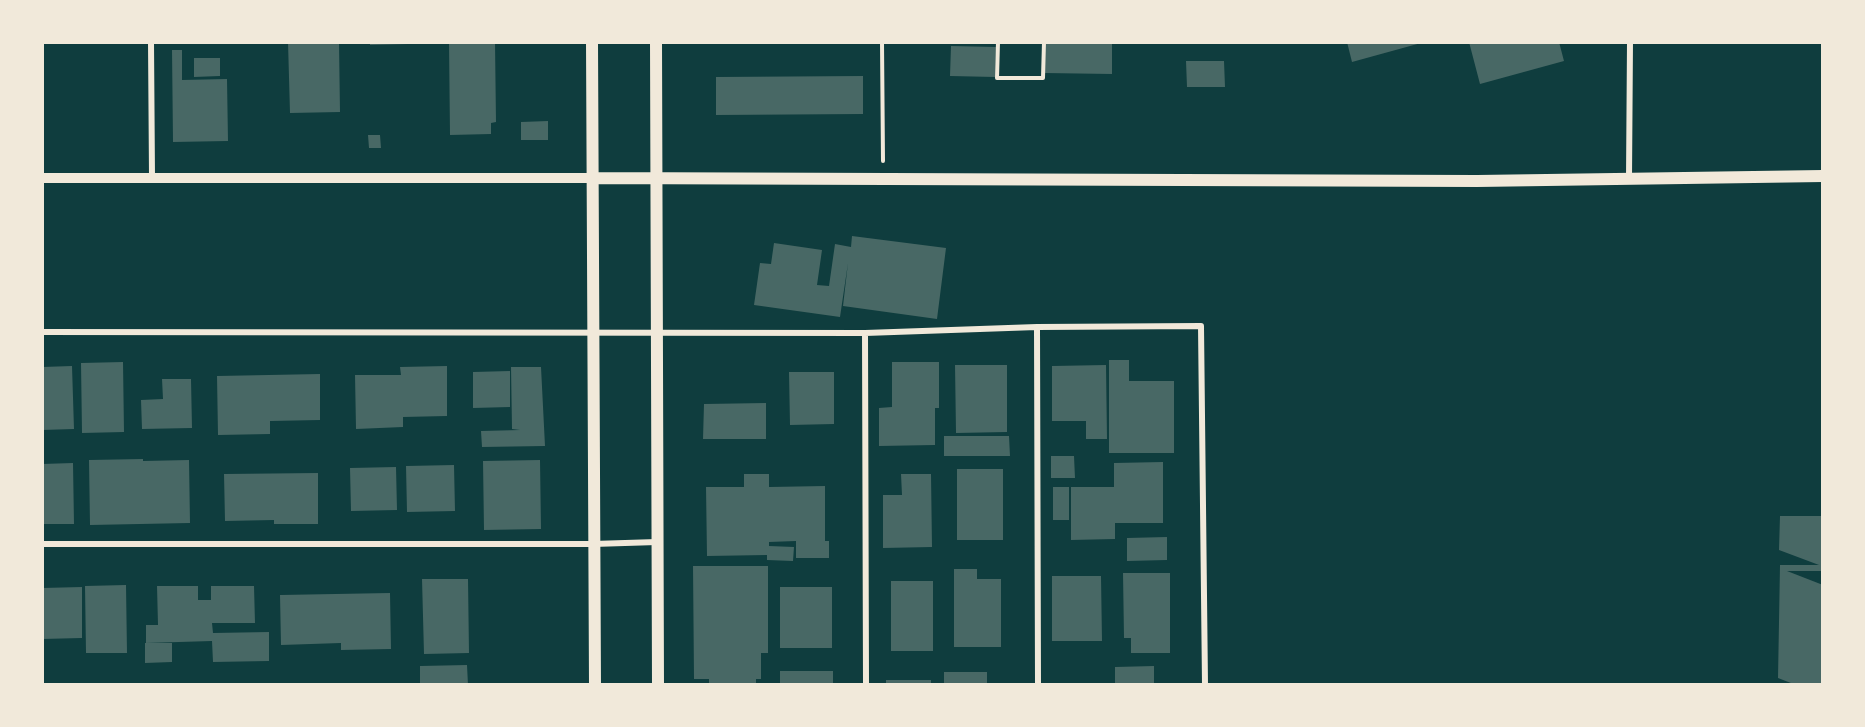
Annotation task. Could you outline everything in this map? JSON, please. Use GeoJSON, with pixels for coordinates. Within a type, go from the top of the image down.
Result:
{"type":"FeatureCollection","features":[{"type":"Feature","properties":{"kind":"main road"},"geometry":{"type":"LineString","coordinates":[[592,42],[595,685]]}},
{"type":"Feature","properties":{"kind":"main road"},"geometry":{"type":"LineString","coordinates":[[656,42],[658,685]]}},
{"type":"Feature","properties":{"kind":"main road"},"geometry":{"type":"LineString","coordinates":[[593,178],[1477,181],[1823,176]]}},
{"type":"Feature","properties":{"kind":"street"},"geometry":{"type":"LineString","coordinates":[[151,42],[152,177]]}},
{"type":"Feature","properties":{"kind":"street"},"geometry":{"type":"LineString","coordinates":[[1629,178],[1630,42]]}},
{"type":"Feature","properties":{"kind":"street"},"geometry":{"type":"LineString","coordinates":[[42,178],[593,178]]}},
{"type":"Feature","properties":{"kind":"street"},"geometry":{"type":"LineString","coordinates":[[42,332],[865,333],[1037,327],[1201,326],[1205,685]]}},
{"type":"Feature","properties":{"kind":"street"},"geometry":{"type":"LineString","coordinates":[[1037,327],[1038,685]]}},
{"type":"Feature","properties":{"kind":"street"},"geometry":{"type":"LineString","coordinates":[[865,333],[866,685]]}},
{"type":"Feature","properties":{"kind":"street"},"geometry":{"type":"LineString","coordinates":[[42,544],[657,542]]}},
{"type":"Feature","properties":{"kind":"path"},"geometry":{"type":"LineString","coordinates":[[882,42],[884,179]]}},
{"type":"Feature","properties":{"kind":"path"},"geometry":{"type":"LineString","coordinates":[[998,42],[997,78],[1043,78],[1044,42]]}},
{"type":"Feature","properties":{"kind":"building"},"geometry":{"type":"Polygon","coordinates":[[[288,42],[339,42],[340,112],[290,113],[288,42]]]}},
{"type":"Feature","properties":{"kind":"building"},"geometry":{"type":"Polygon","coordinates":[[[370,42],[408,42],[408,44],[370,45],[370,42]]]}},
{"type":"Feature","properties":{"kind":"building"},"geometry":{"type":"Polygon","coordinates":[[[449,42],[495,42],[496,122],[491,123],[491,134],[450,135],[449,42]]]}},
{"type":"Feature","properties":{"kind":"building"},"geometry":{"type":"Polygon","coordinates":[[[1045,42],[1112,42],[1112,74],[1044,73],[1045,42]]]}},
{"type":"Feature","properties":{"kind":"building"},"geometry":{"type":"Polygon","coordinates":[[[1347,42],[1421,42],[1421,43],[1352,62],[1347,42]]]}},
{"type":"Feature","properties":{"kind":"building"},"geometry":{"type":"Polygon","coordinates":[[[1469,42],[1559,42],[1564,61],[1480,84],[1469,42]]]}},
{"type":"Feature","properties":{"kind":"building"},"geometry":{"type":"Polygon","coordinates":[[[951,46],[996,47],[995,77],[950,76],[951,46]]]}},
{"type":"Feature","properties":{"kind":"building"},"geometry":{"type":"Polygon","coordinates":[[[172,50],[182,50],[182,80],[227,79],[228,141],[173,142],[172,50]]]}},
{"type":"Feature","properties":{"kind":"building"},"geometry":{"type":"Polygon","coordinates":[[[194,58],[220,58],[220,76],[194,77],[194,58]]]}},
{"type":"Feature","properties":{"kind":"building"},"geometry":{"type":"Polygon","coordinates":[[[1186,61],[1224,61],[1225,87],[1187,87],[1186,61]]]}},
{"type":"Feature","properties":{"kind":"building"},"geometry":{"type":"Polygon","coordinates":[[[863,76],[863,114],[716,115],[716,77],[863,76]]]}},
{"type":"Feature","properties":{"kind":"building"},"geometry":{"type":"Polygon","coordinates":[[[548,121],[548,140],[521,140],[521,122],[548,121]]]}},
{"type":"Feature","properties":{"kind":"building"},"geometry":{"type":"Polygon","coordinates":[[[368,135],[380,135],[381,148],[369,148],[368,135]]]}},
{"type":"Feature","properties":{"kind":"building"},"geometry":{"type":"Polygon","coordinates":[[[852,236],[946,248],[937,319],[843,306],[848,263],[840,317],[754,305],[760,263],[771,264],[774,243],[822,250],[817,285],[829,286],[835,244],[851,247],[852,236]]]}},
{"type":"Feature","properties":{"kind":"building"},"geometry":{"type":"Polygon","coordinates":[[[1109,360],[1129,360],[1129,381],[1174,381],[1174,453],[1109,453],[1109,360]]]}},
{"type":"Feature","properties":{"kind":"building"},"geometry":{"type":"Polygon","coordinates":[[[123,362],[124,432],[82,433],[81,363],[123,362]]]}},
{"type":"Feature","properties":{"kind":"building"},"geometry":{"type":"Polygon","coordinates":[[[892,362],[939,362],[939,408],[935,408],[935,445],[879,446],[879,408],[892,407],[892,362]]]}},
{"type":"Feature","properties":{"kind":"building"},"geometry":{"type":"Polygon","coordinates":[[[955,365],[1007,365],[1007,432],[956,433],[955,365]]]}},
{"type":"Feature","properties":{"kind":"building"},"geometry":{"type":"Polygon","coordinates":[[[1106,365],[1107,439],[1086,439],[1086,421],[1052,421],[1052,366],[1106,365]]]}},
{"type":"Feature","properties":{"kind":"building"},"geometry":{"type":"Polygon","coordinates":[[[72,366],[74,429],[42,430],[42,367],[72,366]]]}},
{"type":"Feature","properties":{"kind":"building"},"geometry":{"type":"Polygon","coordinates":[[[447,366],[447,416],[403,417],[403,427],[356,429],[355,375],[401,375],[400,367],[447,366]]]}},
{"type":"Feature","properties":{"kind":"building"},"geometry":{"type":"Polygon","coordinates":[[[511,367],[541,367],[545,446],[482,447],[481,431],[520,430],[512,429],[511,367]]]}},
{"type":"Feature","properties":{"kind":"building"},"geometry":{"type":"Polygon","coordinates":[[[510,371],[510,407],[473,408],[473,372],[510,371]]]}},
{"type":"Feature","properties":{"kind":"building"},"geometry":{"type":"Polygon","coordinates":[[[789,372],[834,372],[834,424],[790,425],[789,372]]]}},
{"type":"Feature","properties":{"kind":"building"},"geometry":{"type":"Polygon","coordinates":[[[320,374],[320,420],[270,421],[270,434],[218,435],[217,376],[320,374]]]}},
{"type":"Feature","properties":{"kind":"building"},"geometry":{"type":"Polygon","coordinates":[[[162,379],[191,379],[192,428],[142,429],[141,400],[163,399],[162,379]]]}},
{"type":"Feature","properties":{"kind":"building"},"geometry":{"type":"Polygon","coordinates":[[[766,403],[766,439],[703,439],[704,404],[766,403]]]}},
{"type":"Feature","properties":{"kind":"building"},"geometry":{"type":"Polygon","coordinates":[[[944,436],[1009,436],[1010,456],[944,456],[944,436]]]}},
{"type":"Feature","properties":{"kind":"building"},"geometry":{"type":"Polygon","coordinates":[[[1051,456],[1074,456],[1075,478],[1051,478],[1051,456]]]}},
{"type":"Feature","properties":{"kind":"building"},"geometry":{"type":"Polygon","coordinates":[[[143,459],[143,461],[189,460],[190,523],[90,525],[89,460],[143,459]]]}},
{"type":"Feature","properties":{"kind":"building"},"geometry":{"type":"Polygon","coordinates":[[[540,460],[541,529],[484,530],[483,461],[540,460]]]}},
{"type":"Feature","properties":{"kind":"building"},"geometry":{"type":"Polygon","coordinates":[[[1163,462],[1163,523],[1115,523],[1115,539],[1071,540],[1071,487],[1114,487],[1114,463],[1163,462]]]}},
{"type":"Feature","properties":{"kind":"building"},"geometry":{"type":"Polygon","coordinates":[[[73,463],[74,524],[42,524],[42,464],[73,463]]]}},
{"type":"Feature","properties":{"kind":"building"},"geometry":{"type":"Polygon","coordinates":[[[454,465],[455,511],[407,512],[406,466],[454,465]]]}},
{"type":"Feature","properties":{"kind":"building"},"geometry":{"type":"Polygon","coordinates":[[[396,467],[397,510],[351,511],[350,468],[396,467]]]}},
{"type":"Feature","properties":{"kind":"building"},"geometry":{"type":"Polygon","coordinates":[[[957,469],[1003,469],[1003,540],[957,540],[957,469]]]}},
{"type":"Feature","properties":{"kind":"building"},"geometry":{"type":"Polygon","coordinates":[[[318,473],[318,524],[274,524],[274,520],[225,521],[224,474],[318,473]]]}},
{"type":"Feature","properties":{"kind":"building"},"geometry":{"type":"Polygon","coordinates":[[[744,474],[769,474],[769,487],[825,486],[825,541],[829,541],[829,558],[796,558],[796,541],[769,542],[769,546],[794,547],[793,561],[767,560],[767,555],[707,556],[706,487],[744,487],[744,474]]]}},
{"type":"Feature","properties":{"kind":"building"},"geometry":{"type":"Polygon","coordinates":[[[901,474],[931,474],[932,547],[883,548],[883,495],[902,495],[901,474]]]}},
{"type":"Feature","properties":{"kind":"building"},"geometry":{"type":"Polygon","coordinates":[[[1053,487],[1069,487],[1069,520],[1053,520],[1053,487]]]}},
{"type":"Feature","properties":{"kind":"building"},"geometry":{"type":"Polygon","coordinates":[[[1780,516],[1823,516],[1823,571],[1787,571],[1823,585],[1823,685],[1796,685],[1778,678],[1780,565],[1819,565],[1779,550],[1780,516]]]}},
{"type":"Feature","properties":{"kind":"building"},"geometry":{"type":"Polygon","coordinates":[[[1167,537],[1167,560],[1127,561],[1127,538],[1167,537]]]}},
{"type":"Feature","properties":{"kind":"building"},"geometry":{"type":"Polygon","coordinates":[[[693,566],[768,566],[768,653],[761,653],[761,679],[756,679],[756,685],[709,685],[709,679],[694,679],[693,566]]]}},
{"type":"Feature","properties":{"kind":"building"},"geometry":{"type":"Polygon","coordinates":[[[954,569],[977,569],[977,579],[1001,579],[1001,647],[954,647],[954,569]]]}},
{"type":"Feature","properties":{"kind":"building"},"geometry":{"type":"Polygon","coordinates":[[[1123,573],[1170,573],[1170,653],[1131,653],[1131,638],[1124,638],[1123,573]]]}},
{"type":"Feature","properties":{"kind":"building"},"geometry":{"type":"Polygon","coordinates":[[[1052,576],[1101,576],[1102,641],[1052,641],[1052,576]]]}},
{"type":"Feature","properties":{"kind":"building"},"geometry":{"type":"Polygon","coordinates":[[[422,579],[468,579],[469,653],[424,654],[422,579]]]}},
{"type":"Feature","properties":{"kind":"building"},"geometry":{"type":"Polygon","coordinates":[[[891,581],[933,581],[933,651],[891,651],[891,581]]]}},
{"type":"Feature","properties":{"kind":"building"},"geometry":{"type":"Polygon","coordinates":[[[126,585],[127,653],[86,653],[85,586],[126,585]]]}},
{"type":"Feature","properties":{"kind":"building"},"geometry":{"type":"Polygon","coordinates":[[[157,586],[198,586],[198,600],[211,600],[211,586],[254,586],[255,623],[212,623],[213,633],[269,632],[269,661],[213,662],[212,641],[146,643],[146,625],[158,625],[157,586]]]}},
{"type":"Feature","properties":{"kind":"building"},"geometry":{"type":"Polygon","coordinates":[[[82,587],[82,638],[42,639],[42,588],[82,587]]]}},
{"type":"Feature","properties":{"kind":"building"},"geometry":{"type":"Polygon","coordinates":[[[780,587],[832,587],[832,648],[780,648],[780,587]]]}},
{"type":"Feature","properties":{"kind":"building"},"geometry":{"type":"Polygon","coordinates":[[[390,593],[391,649],[341,650],[341,643],[281,645],[280,595],[390,593]]]}},
{"type":"Feature","properties":{"kind":"building"},"geometry":{"type":"Polygon","coordinates":[[[145,643],[172,643],[172,662],[145,663],[145,643]]]}},
{"type":"Feature","properties":{"kind":"building"},"geometry":{"type":"Polygon","coordinates":[[[467,665],[468,685],[420,685],[420,666],[467,665]]]}},
{"type":"Feature","properties":{"kind":"building"},"geometry":{"type":"Polygon","coordinates":[[[1154,666],[1154,685],[1115,685],[1115,667],[1154,666]]]}},
{"type":"Feature","properties":{"kind":"building"},"geometry":{"type":"Polygon","coordinates":[[[780,671],[833,671],[833,685],[780,685],[780,671]]]}},
{"type":"Feature","properties":{"kind":"building"},"geometry":{"type":"Polygon","coordinates":[[[944,672],[987,672],[987,685],[944,685],[944,672]]]}},
{"type":"Feature","properties":{"kind":"building"},"geometry":{"type":"Polygon","coordinates":[[[886,680],[931,680],[931,685],[886,685],[886,680]]]}}]}
